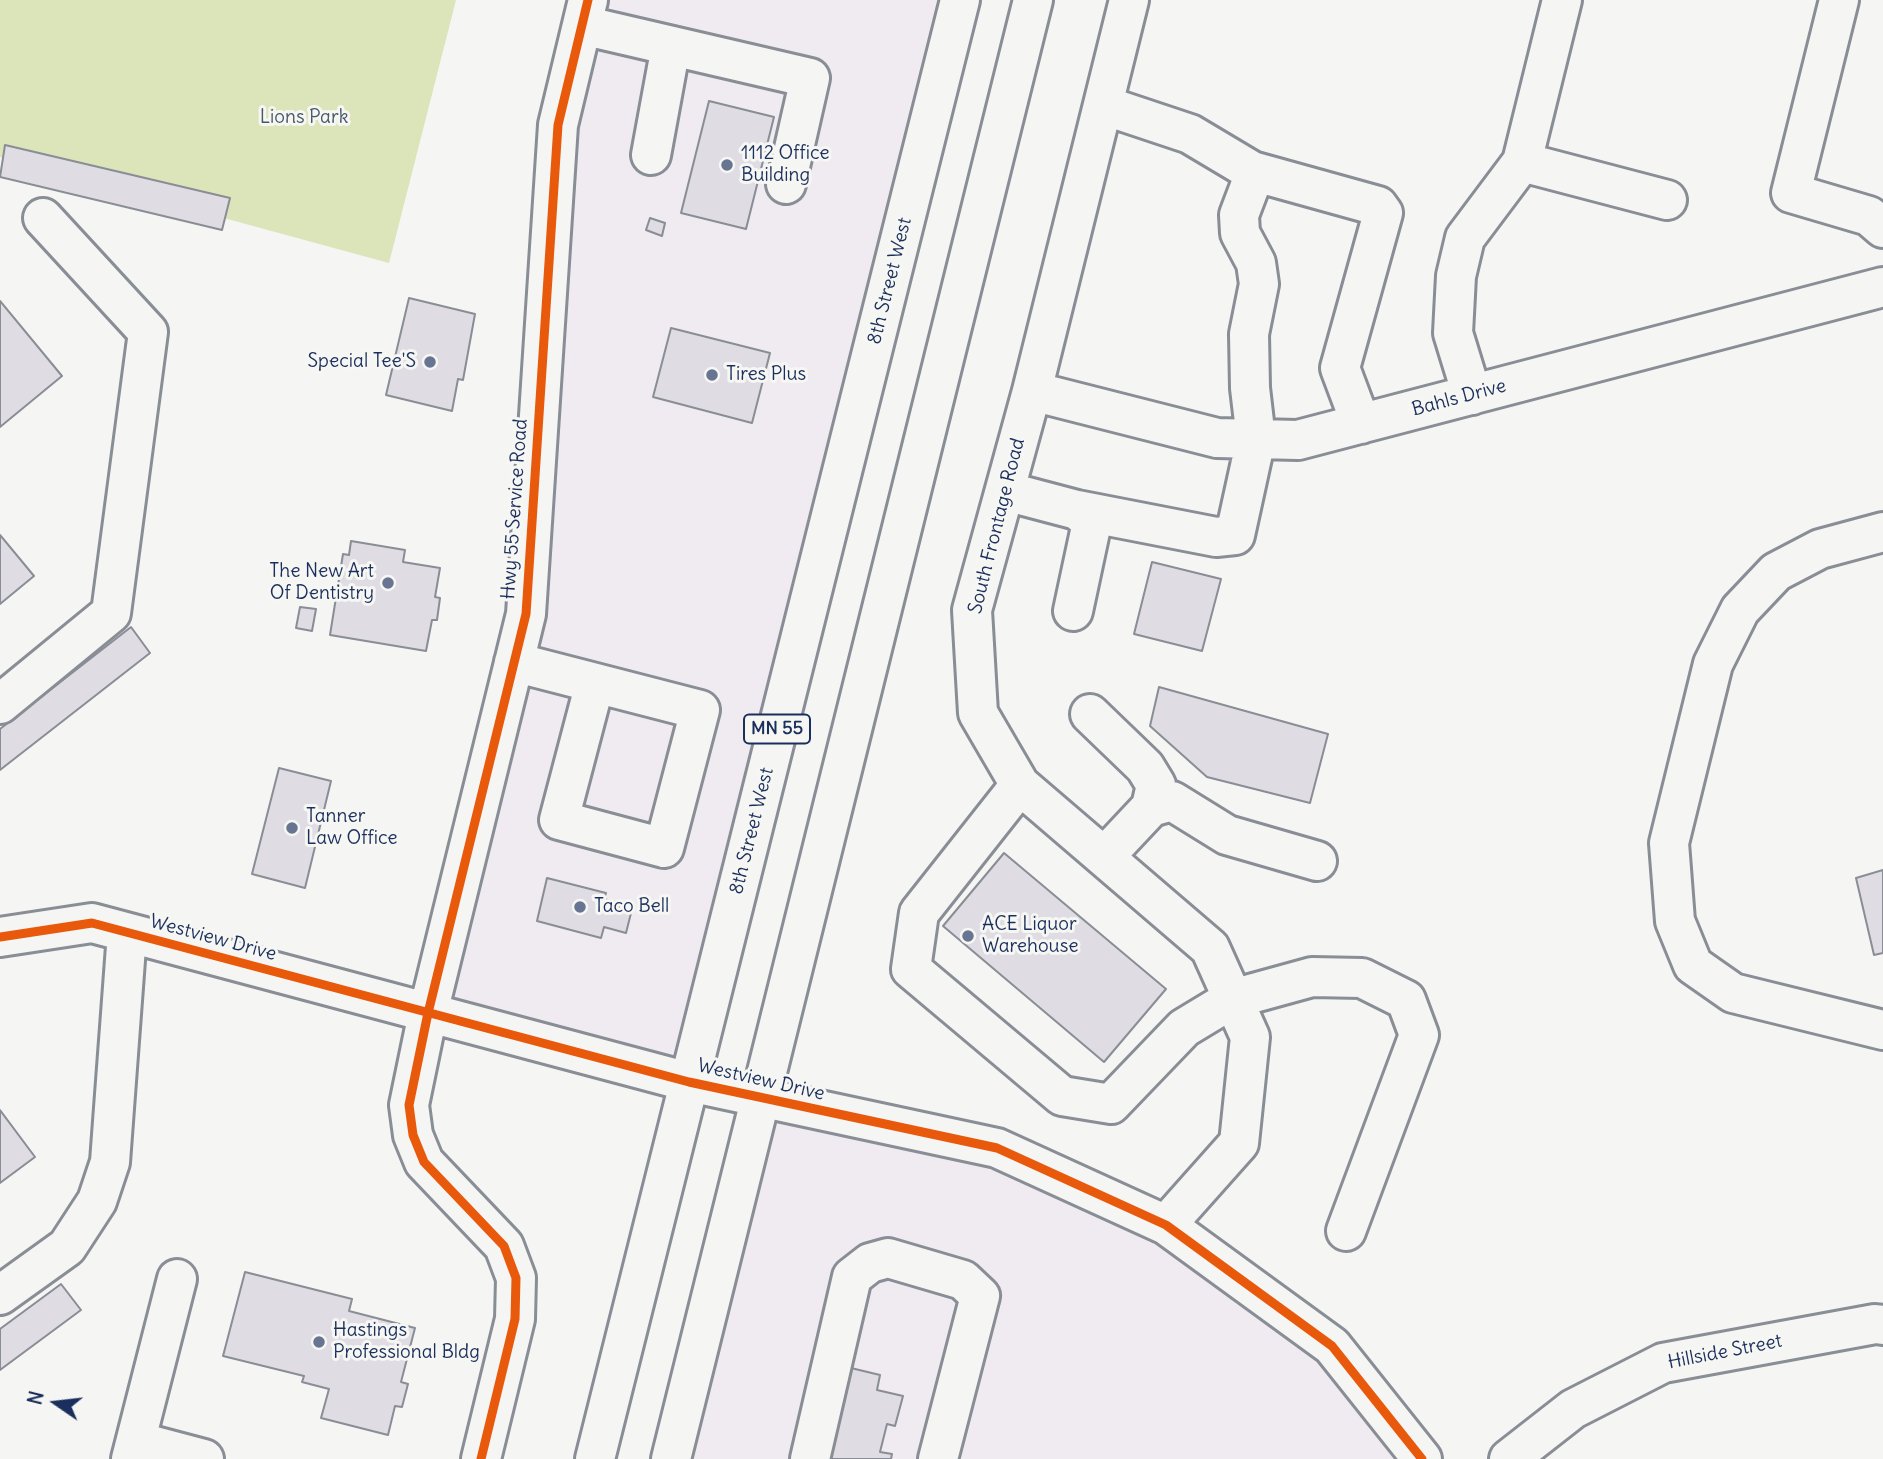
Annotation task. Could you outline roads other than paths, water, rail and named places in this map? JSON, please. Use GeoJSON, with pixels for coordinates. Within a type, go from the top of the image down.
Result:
{"type":"FeatureCollection","features":[{"type":"Feature","properties":{"kind":"main road","name":"8th Street West"},"geometry":{"type":"LineString","coordinates":[[595,1459],[960,0]]}},
{"type":"Feature","properties":{"kind":"main road"},"geometry":{"type":"LineString","coordinates":[[671,1459],[1033,0]]}},
{"type":"Feature","properties":{"kind":"main road","name":"South Frontage Road"},"geometry":{"type":"LineString","coordinates":[[1129,0],[1032,391],[972,610],[978,713],[1020,785],[1210,948],[1250,1037],[1239,1143],[1166,1225]]}},
{"type":"Feature","properties":{"kind":"main road"},"geometry":{"type":"LineString","coordinates":[[1472,395],[1453,333],[1456,276],[1465,238],[1522,162],[1562,0]]}},
{"type":"Feature","properties":{"kind":"main road"},"geometry":{"type":"LineString","coordinates":[[1839,0],[1791,193],[1869,216],[1883,228]]}},
{"type":"Feature","properties":{"kind":"main road"},"geometry":{"type":"LineString","coordinates":[[585,13],[671,46],[810,78],[786,184]]}},
{"type":"Feature","properties":{"kind":"main road","name":"Hwy 55 Service Road"},"geometry":{"type":"LineString","coordinates":[[481,1459],[516,1319],[516,1278],[505,1246],[424,1163],[413,1135],[409,1105],[428,1013],[526,614],[558,125],[585,13]]}},
{"type":"Feature","properties":{"kind":"main road"},"geometry":{"type":"LineString","coordinates":[[651,155],[671,46]]}},
{"type":"Feature","properties":{"kind":"main road"},"geometry":{"type":"LineString","coordinates":[[1103,105],[1190,134],[1252,171],[1378,206],[1383,213],[1340,368],[1361,424]]}},
{"type":"Feature","properties":{"kind":"main road"},"geometry":{"type":"LineString","coordinates":[[1522,162],[1667,200]]}},
{"type":"Feature","properties":{"kind":"main road"},"geometry":{"type":"LineString","coordinates":[[1005,491],[1077,510],[1216,537],[1235,535],[1256,439],[1250,388],[1249,334],[1259,284],[1256,263],[1240,233],[1239,215],[1250,186],[1252,171]]}},
{"type":"Feature","properties":{"kind":"main road"},"geometry":{"type":"LineString","coordinates":[[0,704],[111,613],[148,332],[43,218]]}},
{"type":"Feature","properties":{"kind":"main road","name":"Bahls Drive"},"geometry":{"type":"LineString","coordinates":[[1032,391],[1217,438],[1298,440],[1883,287]]}},
{"type":"Feature","properties":{"kind":"main road"},"geometry":{"type":"LineString","coordinates":[[1073,611],[1092,522],[1077,510]]}},
{"type":"Feature","properties":{"kind":"main road"},"geometry":{"type":"LineString","coordinates":[[1883,533],[1820,549],[1776,572],[1740,610],[1713,664],[1669,843],[1675,921],[1693,965],[1733,993],[1883,1030]]}},
{"type":"Feature","properties":{"kind":"main road"},"geometry":{"type":"LineString","coordinates":[[514,662],[700,710],[664,848],[559,820],[595,683]]}},
{"type":"Feature","properties":{"kind":"main road"},"geometry":{"type":"LineString","coordinates":[[1090,713],[1145,767],[1156,785],[1150,807],[1104,857]]}},
{"type":"Feature","properties":{"kind":"main road"},"geometry":{"type":"LineString","coordinates":[[1020,785],[919,913],[911,969],[1062,1096],[1111,1104],[1184,1028],[1232,999],[1312,977],[1362,978],[1406,1000],[1419,1035],[1346,1231]]}},
{"type":"Feature","properties":{"kind":"main road"},"geometry":{"type":"LineString","coordinates":[[1150,807],[1172,801],[1227,835],[1317,861]]}},
{"type":"Feature","properties":{"kind":"main road","name":"Westview Drive"},"geometry":{"type":"LineString","coordinates":[[0,937],[92,923],[689,1082],[997,1148],[1166,1225],[1332,1346],[1422,1459]]}},
{"type":"Feature","properties":{"kind":"main road"},"geometry":{"type":"LineString","coordinates":[[0,1295],[67,1247],[97,1201],[110,1162],[127,933]]}},
{"type":"Feature","properties":{"kind":"main road"},"geometry":{"type":"LineString","coordinates":[[810,1459],[852,1277],[870,1263],[888,1258],[963,1280],[979,1296],[938,1459]]}},
{"type":"Feature","properties":{"kind":"main road"},"geometry":{"type":"LineString","coordinates":[[177,1279],[134,1450],[204,1459]]}},
{"type":"Feature","properties":{"kind":"main road","name":"Hillside Street"},"geometry":{"type":"LineString","coordinates":[[1509,1459],[1573,1409],[1663,1363],[1875,1324],[1883,1325]]}},
{"type":"Feature","properties":{"kind":"place","name":"1112 Office Building"},"geometry":{"type":"Point","coordinates":[727,165]}},
{"type":"Feature","properties":{"kind":"place","name":"Special Tee'S"},"geometry":{"type":"Point","coordinates":[430,362]}},
{"type":"Feature","properties":{"kind":"place","name":"Tires Plus"},"geometry":{"type":"Point","coordinates":[712,375]}},
{"type":"Feature","properties":{"kind":"place","name":"The New Art Of Dentistry"},"geometry":{"type":"Point","coordinates":[388,583]}},
{"type":"Feature","properties":{"kind":"place","name":"Tanner Law Office"},"geometry":{"type":"Point","coordinates":[292,828]}},
{"type":"Feature","properties":{"kind":"place","name":"Taco Bell"},"geometry":{"type":"Point","coordinates":[580,907]}},
{"type":"Feature","properties":{"kind":"place","name":"ACE Liquor Warehouse"},"geometry":{"type":"Point","coordinates":[968,936]}},
{"type":"Feature","properties":{"kind":"place","name":"Hastings Professional Bldg"},"geometry":{"type":"Point","coordinates":[319,1342]}},
{"type":"Feature","properties":{"kind":"park label","name":"Lions Park"},"geometry":{"type":"Point","coordinates":[304,118]}}]}
